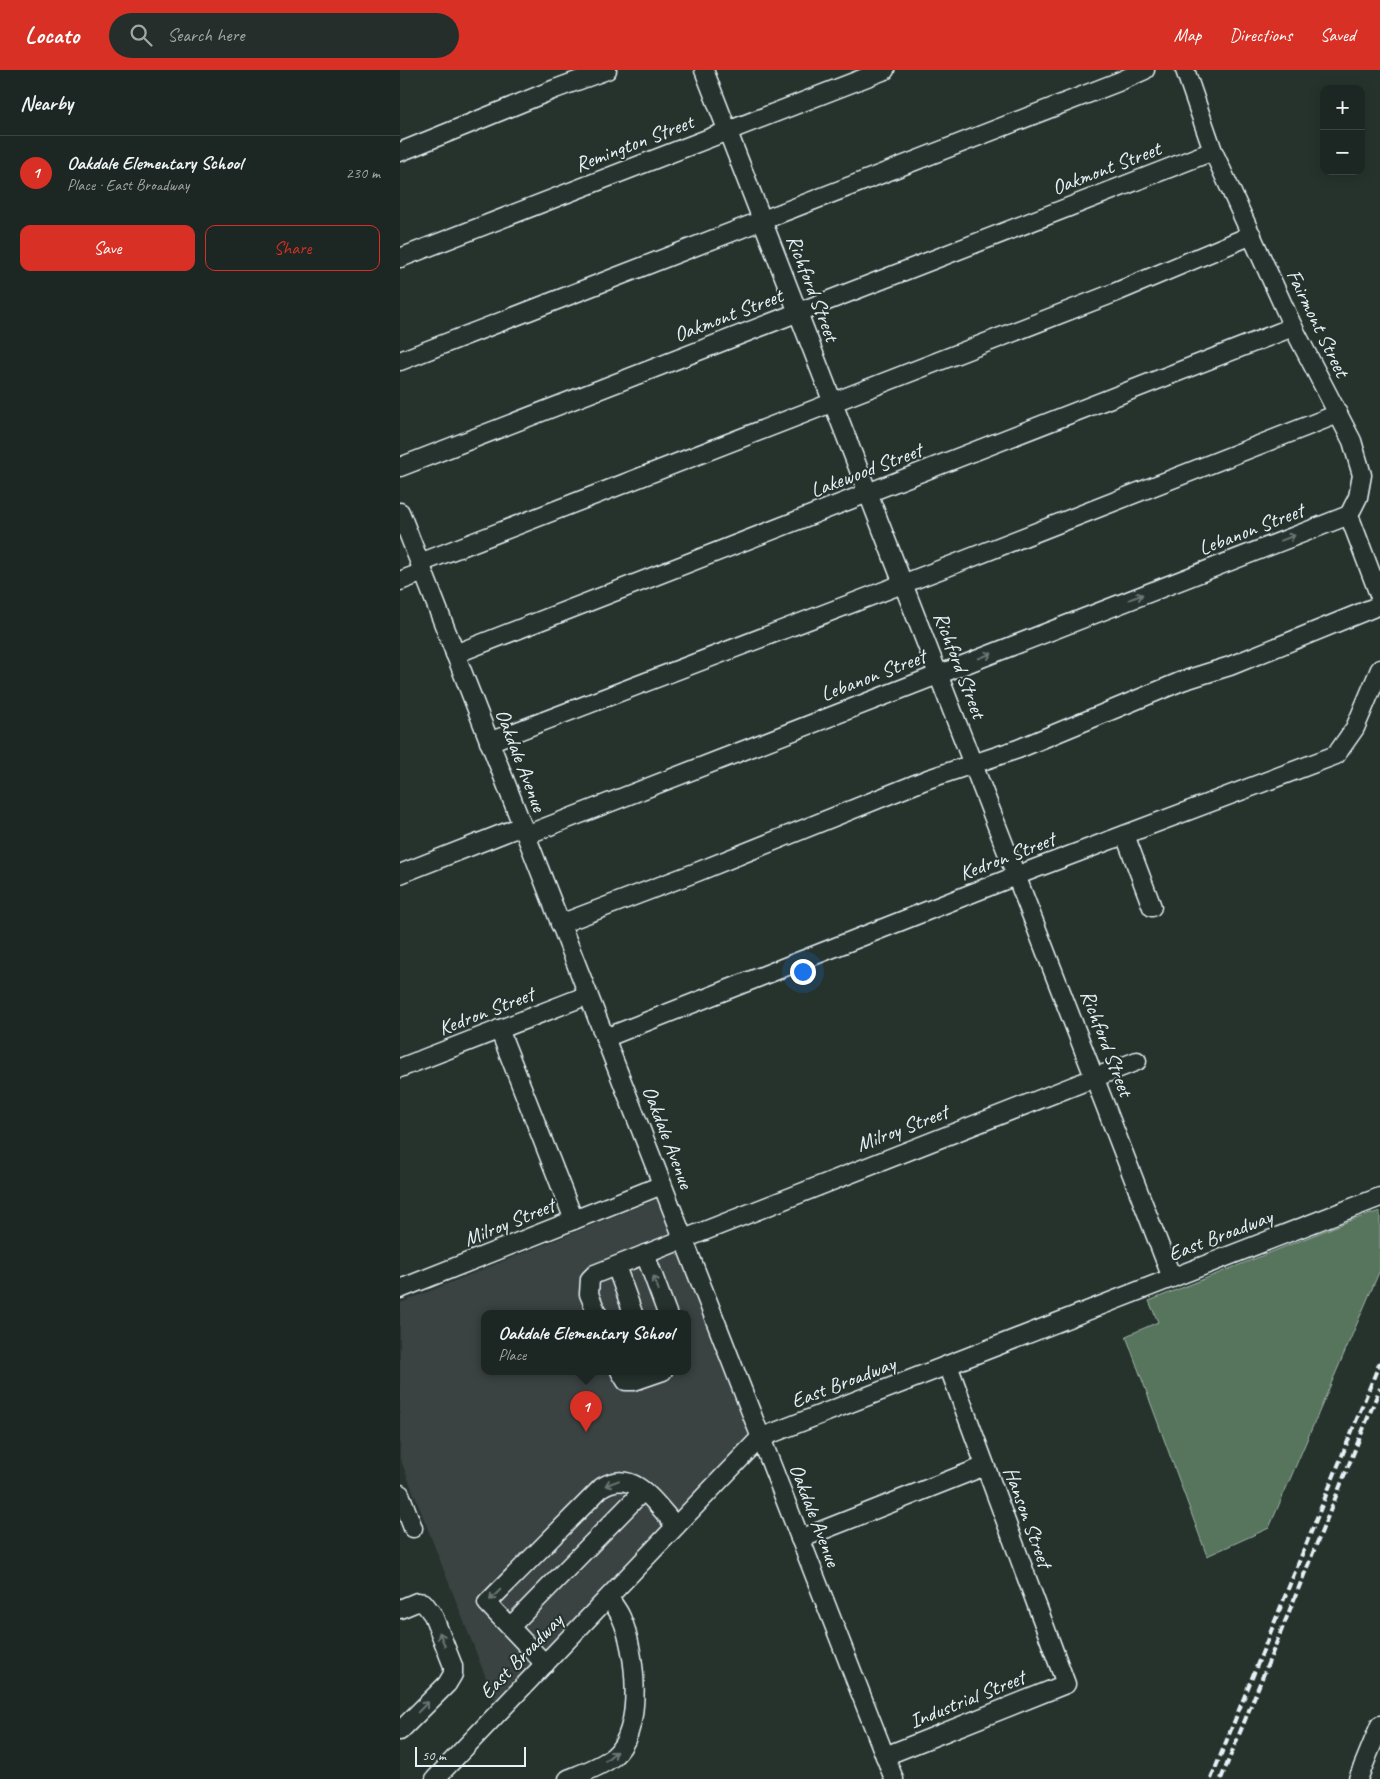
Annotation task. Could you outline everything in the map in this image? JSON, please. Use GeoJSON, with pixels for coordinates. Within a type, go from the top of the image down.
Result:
{"type":"FeatureCollection","features":[{"type":"Feature","properties":{"kind":"street"},"geometry":{"type":"LineString","coordinates":[[400,152],[555,88],[607,70]]}},
{"type":"Feature","properties":{"kind":"street","name":"Richford Street"},"geometry":{"type":"LineString","coordinates":[[704,70],[1096,1076],[1172,1278]]}},
{"type":"Feature","properties":{"kind":"street","name":"Remington Street"},"geometry":{"type":"LineString","coordinates":[[400,258],[885,70]]}},
{"type":"Feature","properties":{"kind":"street"},"geometry":{"type":"LineString","coordinates":[[400,361],[1145,70]]}},
{"type":"Feature","properties":{"kind":"street","name":"Fairmont Street"},"geometry":{"type":"LineString","coordinates":[[1185,70],[1213,151],[1294,327],[1352,441],[1362,475],[1358,497],[1349,514]]}},
{"type":"Feature","properties":{"kind":"street","name":"Oakmont Street"},"geometry":{"type":"LineString","coordinates":[[400,467],[1213,151]]}},
{"type":"Feature","properties":{"kind":"street"},"geometry":{"type":"LineString","coordinates":[[400,581],[421,567],[834,402],[1114,293],[1252,235]]}},
{"type":"Feature","properties":{"kind":"street","name":"Lakewood Street"},"geometry":{"type":"LineString","coordinates":[[455,654],[1294,327]]}},
{"type":"Feature","properties":{"kind":"street"},"geometry":{"type":"LineString","coordinates":[[489,742],[1267,444],[1338,414]]}},
{"type":"Feature","properties":{"kind":"street","name":"Oakdale Avenue"},"geometry":{"type":"LineString","coordinates":[[400,512],[894,1779]]}},
{"type":"Feature","properties":{"kind":"street"},"geometry":{"type":"LineString","coordinates":[[1349,514],[1380,597]]}},
{"type":"Feature","properties":{"kind":"street","name":"Lebanon Street"},"geometry":{"type":"LineString","coordinates":[[400,874],[524,831],[940,674],[1349,514]]}},
{"type":"Feature","properties":{"kind":"street"},"geometry":{"type":"LineString","coordinates":[[560,924],[697,872],[928,779],[975,764],[1182,681],[1230,666],[1380,605]]}},
{"type":"Feature","properties":{"kind":"street","name":"Kedron Street"},"geometry":{"type":"LineString","coordinates":[[605,1038],[1018,875],[1336,755],[1355,728],[1380,670]]}},
{"type":"Feature","properties":{"kind":"street"},"geometry":{"type":"LineString","coordinates":[[1125,835],[1152,907]]}},
{"type":"Feature","properties":{"kind":"street","name":"Kedron Street"},"geometry":{"type":"LineString","coordinates":[[400,1068],[588,995]]}},
{"type":"Feature","properties":{"kind":"street"},"geometry":{"type":"LineString","coordinates":[[499,1029],[574,1220]]}},
{"type":"Feature","properties":{"kind":"street","name":"Milroy Street"},"geometry":{"type":"LineString","coordinates":[[596,1310],[590,1294],[590,1279],[595,1274],[1137,1060]]}},
{"type":"Feature","properties":{"kind":"street","name":"Milroy Street"},"geometry":{"type":"LineString","coordinates":[[400,1289],[662,1185]]}},
{"type":"Feature","properties":{"kind":"street","name":"East Broadway"},"geometry":{"type":"LineString","coordinates":[[436,1779],[760,1438],[1380,1197]]}},
{"type":"Feature","properties":{"kind":"street"},"geometry":{"type":"LineString","coordinates":[[645,1254],[666,1310]]}},
{"type":"Feature","properties":{"kind":"street"},"geometry":{"type":"LineString","coordinates":[[616,1266],[633,1310]]}},
{"type":"Feature","properties":{"kind":"street","name":"Hanson Street"},"geometry":{"type":"LineString","coordinates":[[948,1365],[1066,1684]]}},
{"type":"Feature","properties":{"kind":"street"},"geometry":{"type":"LineString","coordinates":[[622,1375],[626,1381],[634,1381],[650,1375]]}},
{"type":"Feature","properties":{"kind":"street"},"geometry":{"type":"LineString","coordinates":[[800,1538],[985,1466]]}},
{"type":"Feature","properties":{"kind":"street"},"geometry":{"type":"LineString","coordinates":[[545,1664],[487,1603],[602,1487],[618,1480],[634,1484],[643,1491],[676,1526]]}},
{"type":"Feature","properties":{"kind":"street"},"geometry":{"type":"LineString","coordinates":[[510,1627],[643,1491]]}},
{"type":"Feature","properties":{"kind":"street"},"geometry":{"type":"LineString","coordinates":[[400,1494],[413,1528]]}},
{"type":"Feature","properties":{"kind":"street"},"geometry":{"type":"LineString","coordinates":[[568,1779],[590,1770],[614,1756],[628,1732],[632,1716],[635,1683],[629,1648],[621,1616],[609,1598]]}},
{"type":"Feature","properties":{"kind":"street"},"geometry":{"type":"LineString","coordinates":[[400,1609],[418,1602],[424,1603],[433,1615],[453,1666],[453,1674],[447,1684],[400,1731]]}},
{"type":"Feature","properties":{"kind":"street","name":"Industrial Street"},"geometry":{"type":"LineString","coordinates":[[885,1756],[1066,1684]]}},
{"type":"Feature","properties":{"kind":"street"},"geometry":{"type":"LineString","coordinates":[[1358,1779],[1380,1725]]}},
{"type":"Feature","properties":{"kind":"shaded area"},"geometry":{"type":"Polygon","coordinates":[[[659,1198],[750,1437],[497,1706],[400,1458],[400,1303],[659,1198]]]}},
{"type":"Feature","properties":{"kind":"green space"},"geometry":{"type":"Polygon","coordinates":[[[1380,1211],[1380,1270],[1269,1528],[1207,1556],[1126,1336],[1158,1322],[1149,1301],[1349,1221],[1380,1211]]]}},
{"type":"Feature","properties":{"kind":"railway"},"geometry":{"type":"LineString","coordinates":[[1211,1779],[1380,1362]]}},
{"type":"Feature","properties":{"kind":"railway"},"geometry":{"type":"LineString","coordinates":[[1221,1779],[1380,1388]]}},
{"type":"Feature","properties":{"kind":"place","name":"Oakdale Elementary School"},"geometry":{"type":"Point","coordinates":[586,1432]}}]}
